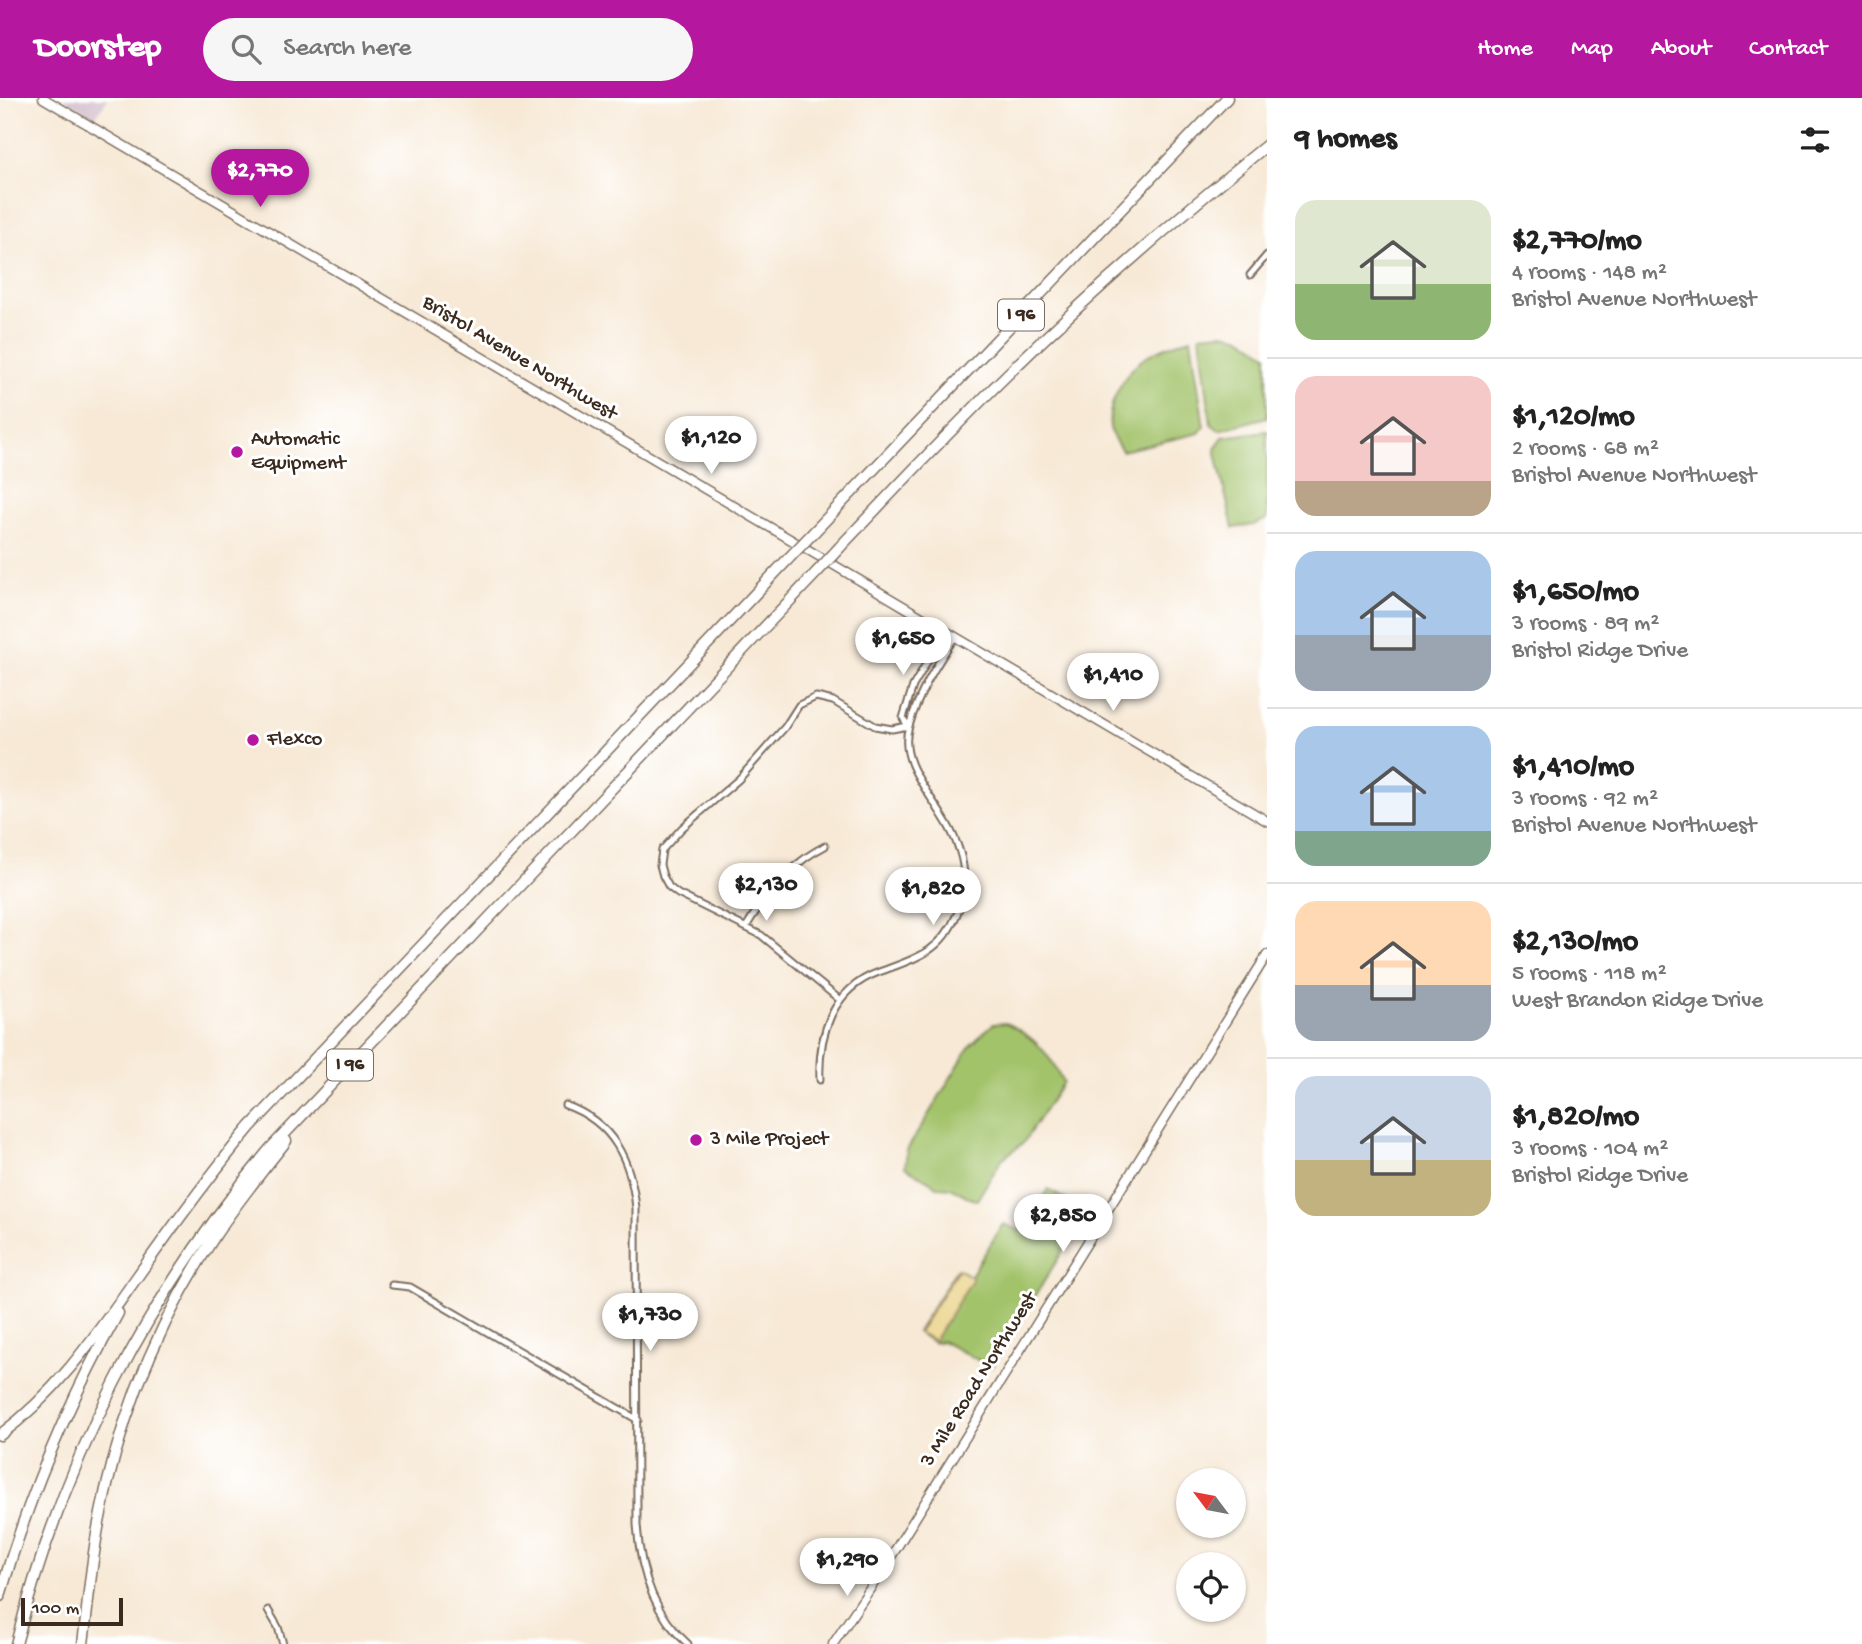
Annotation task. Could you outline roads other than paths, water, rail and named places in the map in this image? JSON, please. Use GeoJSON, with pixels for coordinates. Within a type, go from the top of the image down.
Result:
{"type":"FeatureCollection","features":[{"type":"Feature","properties":{"kind":"highway","name":"I 96"},"geometry":{"type":"LineString","coordinates":[[0,1596],[22,1523],[65,1418],[107,1332],[160,1244],[204,1184],[270,1106],[1227,98]]}},
{"type":"Feature","properties":{"kind":"highway","name":"I 96"},"geometry":{"type":"LineString","coordinates":[[16,1644],[38,1565],[72,1470],[131,1350],[170,1284],[229,1200],[270,1149],[959,422],[1054,330],[1178,219],[1267,145]]}},
{"type":"Feature","properties":{"kind":"highway"},"geometry":{"type":"LineString","coordinates":[[83,1644],[97,1531],[105,1495],[122,1431],[150,1356],[177,1300],[216,1234],[323,1093]]}},
{"type":"Feature","properties":{"kind":"highway"},"geometry":{"type":"LineString","coordinates":[[0,1435],[33,1408],[72,1367],[160,1244]]}},
{"type":"Feature","properties":{"kind":"street","name":"Bristol Avenue Northwest"},"geometry":{"type":"LineString","coordinates":[[43,98],[1267,821]]}},
{"type":"Feature","properties":{"kind":"street"},"geometry":{"type":"LineString","coordinates":[[1250,275],[1267,255]]}},
{"type":"Feature","properties":{"kind":"street"},"geometry":{"type":"LineString","coordinates":[[908,726],[902,718],[913,686],[945,631]]}},
{"type":"Feature","properties":{"kind":"street"},"geometry":{"type":"LineString","coordinates":[[820,1080],[822,1037],[832,1011],[840,1000],[869,976],[914,960],[930,950],[950,927],[961,898],[964,880],[959,846],[955,835],[920,781],[908,746],[908,726],[923,688],[955,637]]}},
{"type":"Feature","properties":{"kind":"street"},"geometry":{"type":"LineString","coordinates":[[840,1000],[775,946],[746,927],[678,894],[663,876],[660,865],[662,850],[682,828],[739,779],[785,727],[799,705],[816,697],[833,701],[875,726],[892,729],[908,726]]}},
{"type":"Feature","properties":{"kind":"street"},"geometry":{"type":"LineString","coordinates":[[746,927],[765,897],[803,858],[825,846]]}},
{"type":"Feature","properties":{"kind":"street","name":"3 Mile Road Northwest"},"geometry":{"type":"LineString","coordinates":[[833,1644],[884,1568],[1267,956]]}},
{"type":"Feature","properties":{"kind":"street"},"geometry":{"type":"LineString","coordinates":[[565,1105],[594,1119],[606,1132],[623,1154],[634,1183],[638,1420],[636,1525],[639,1552],[650,1591],[661,1612],[688,1644]]}},
{"type":"Feature","properties":{"kind":"street"},"geometry":{"type":"LineString","coordinates":[[392,1284],[410,1287],[638,1420]]}},
{"type":"Feature","properties":{"kind":"street"},"geometry":{"type":"LineString","coordinates":[[268,1610],[278,1627],[283,1644]]}},
{"type":"Feature","properties":{"kind":"place","name":"Automatic Equipment"},"geometry":{"type":"Point","coordinates":[237,452]}},
{"type":"Feature","properties":{"kind":"place","name":"Flexco"},"geometry":{"type":"Point","coordinates":[253,740]}},
{"type":"Feature","properties":{"kind":"place","name":"3 Mile Project"},"geometry":{"type":"Point","coordinates":[696,1140]}}]}
